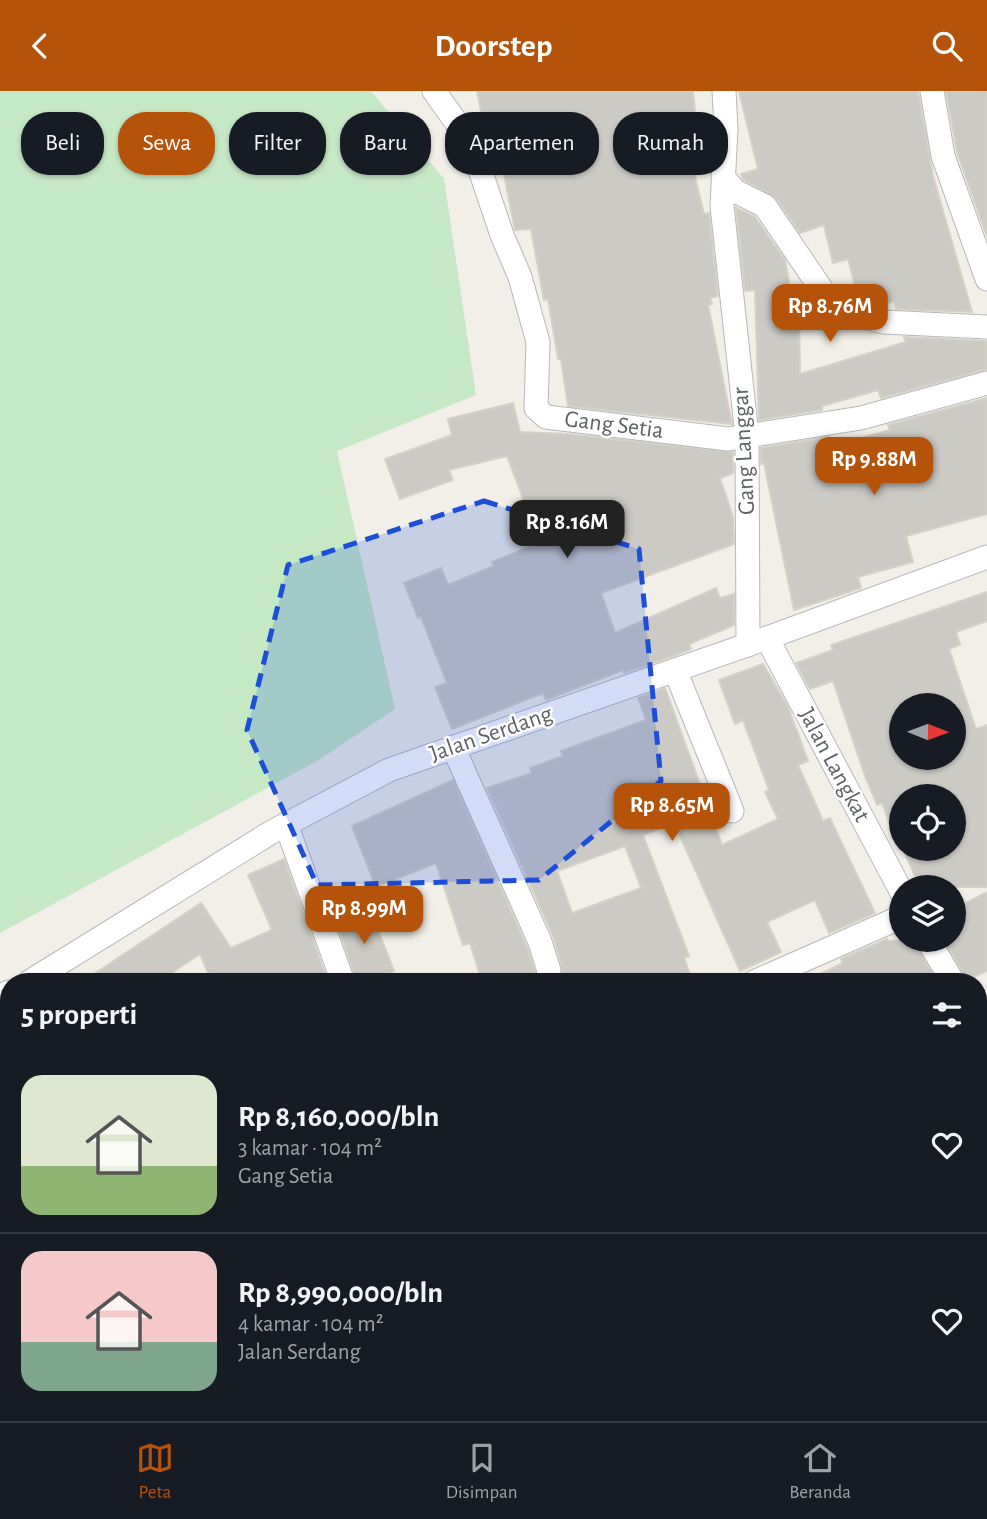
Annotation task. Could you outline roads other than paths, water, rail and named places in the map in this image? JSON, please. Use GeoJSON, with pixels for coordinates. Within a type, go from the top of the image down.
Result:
{"type":"FeatureCollection","features":[{"type":"Feature","properties":{"kind":"street","name":"Gang Setia"},"geometry":{"type":"LineString","coordinates":[[434,91],[471,143],[502,235],[520,277],[538,342],[536,408],[546,417],[729,439],[861,418],[987,383]]}},
{"type":"Feature","properties":{"kind":"street","name":"Gang Langgar"},"geometry":{"type":"LineString","coordinates":[[724,91],[726,129],[722,206],[747,436],[757,641]]}},
{"type":"Feature","properties":{"kind":"street"},"geometry":{"type":"LineString","coordinates":[[932,91],[943,156],[987,279]]}},
{"type":"Feature","properties":{"kind":"street"},"geometry":{"type":"LineString","coordinates":[[723,177],[735,191],[765,206],[826,296],[853,314],[884,322],[987,327]]}},
{"type":"Feature","properties":{"kind":"street","name":"Jalan Serdang"},"geometry":{"type":"LineString","coordinates":[[43,973],[123,921],[286,824],[389,770],[987,557]]}},
{"type":"Feature","properties":{"kind":"street","name":"Jalan Langkat"},"geometry":{"type":"LineString","coordinates":[[757,641],[892,875]]}},
{"type":"Feature","properties":{"kind":"street"},"geometry":{"type":"LineString","coordinates":[[675,670],[732,811]]}},
{"type":"Feature","properties":{"kind":"street"},"geometry":{"type":"LineString","coordinates":[[453,747],[543,949],[549,973]]}},
{"type":"Feature","properties":{"kind":"street"},"geometry":{"type":"LineString","coordinates":[[286,824],[340,973]]}},
{"type":"Feature","properties":{"kind":"street"},"geometry":{"type":"LineString","coordinates":[[774,973],[889,922]]}},
{"type":"Feature","properties":{"kind":"street"},"geometry":{"type":"LineString","coordinates":[[935,952],[948,973]]}}]}
